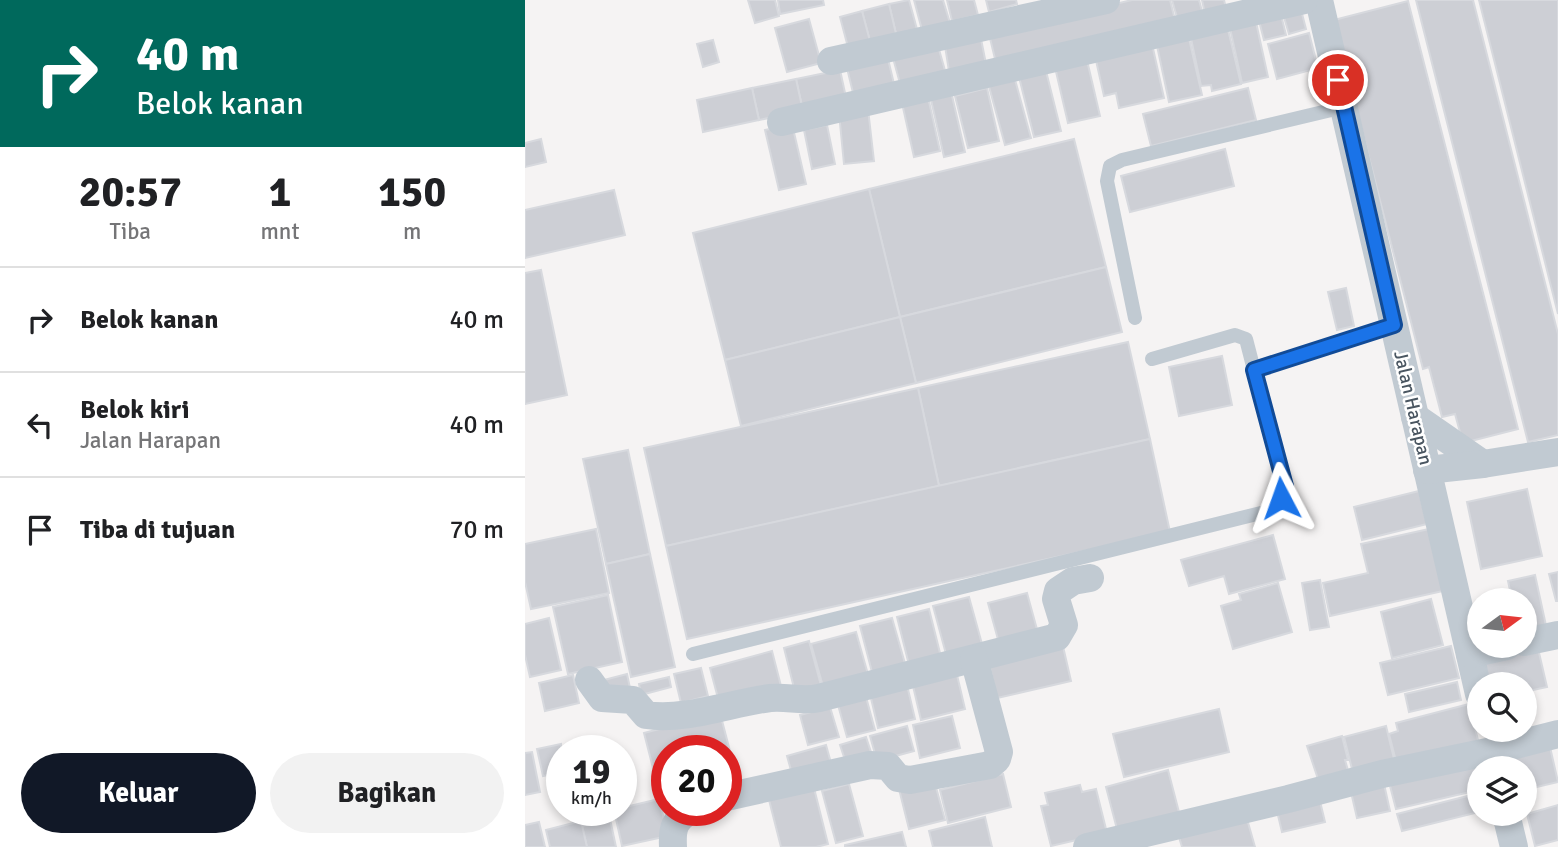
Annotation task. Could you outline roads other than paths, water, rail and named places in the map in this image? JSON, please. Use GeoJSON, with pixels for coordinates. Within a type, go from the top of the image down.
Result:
{"type":"FeatureCollection","features":[{"type":"Feature","properties":{"kind":"street"},"geometry":{"type":"LineString","coordinates":[[831,61],[1106,0]]}},
{"type":"Feature","properties":{"kind":"street"},"geometry":{"type":"LineString","coordinates":[[781,122],[1304,0]]}},
{"type":"Feature","properties":{"kind":"street","name":"Jalan Harapan"},"geometry":{"type":"LineString","coordinates":[[1319,0],[1467,645]]}},
{"type":"Feature","properties":{"kind":"street"},"geometry":{"type":"LineString","coordinates":[[1415,416],[1483,464]]}},
{"type":"Feature","properties":{"kind":"street"},"geometry":{"type":"LineString","coordinates":[[1427,470],[1558,452]]}},
{"type":"Feature","properties":{"kind":"street"},"geometry":{"type":"LineString","coordinates":[[589,681],[601,698],[633,700],[646,715],[655,716],[713,710],[770,698],[807,701],[1058,637],[1064,625],[1056,599],[1058,591],[1073,581],[1090,578]]}},
{"type":"Feature","properties":{"kind":"street"},"geometry":{"type":"LineString","coordinates":[[1537,639],[1558,635]]}},
{"type":"Feature","properties":{"kind":"street"},"geometry":{"type":"LineString","coordinates":[[742,793],[870,765],[888,766],[898,778],[910,780],[990,765],[997,759],[999,752],[974,659]]}},
{"type":"Feature","properties":{"kind":"street"},"geometry":{"type":"LineString","coordinates":[[1087,847],[1382,774],[1558,734]]}},
{"type":"Feature","properties":{"kind":"street"},"geometry":{"type":"LineString","coordinates":[[673,847],[674,826]]}},
{"type":"Feature","properties":{"kind":"street"},"geometry":{"type":"LineString","coordinates":[[1509,826],[1514,847]]}},
{"type":"Feature","properties":{"kind":"lane"},"geometry":{"type":"LineString","coordinates":[[1135,318],[1107,181],[1110,166],[1122,160],[1344,107]]}},
{"type":"Feature","properties":{"kind":"lane"},"geometry":{"type":"LineString","coordinates":[[1254,370],[1394,325]]}},
{"type":"Feature","properties":{"kind":"lane"},"geometry":{"type":"LineString","coordinates":[[693,654],[1265,513],[1275,506],[1285,486],[1246,339],[1235,335],[1152,359]]}}]}
